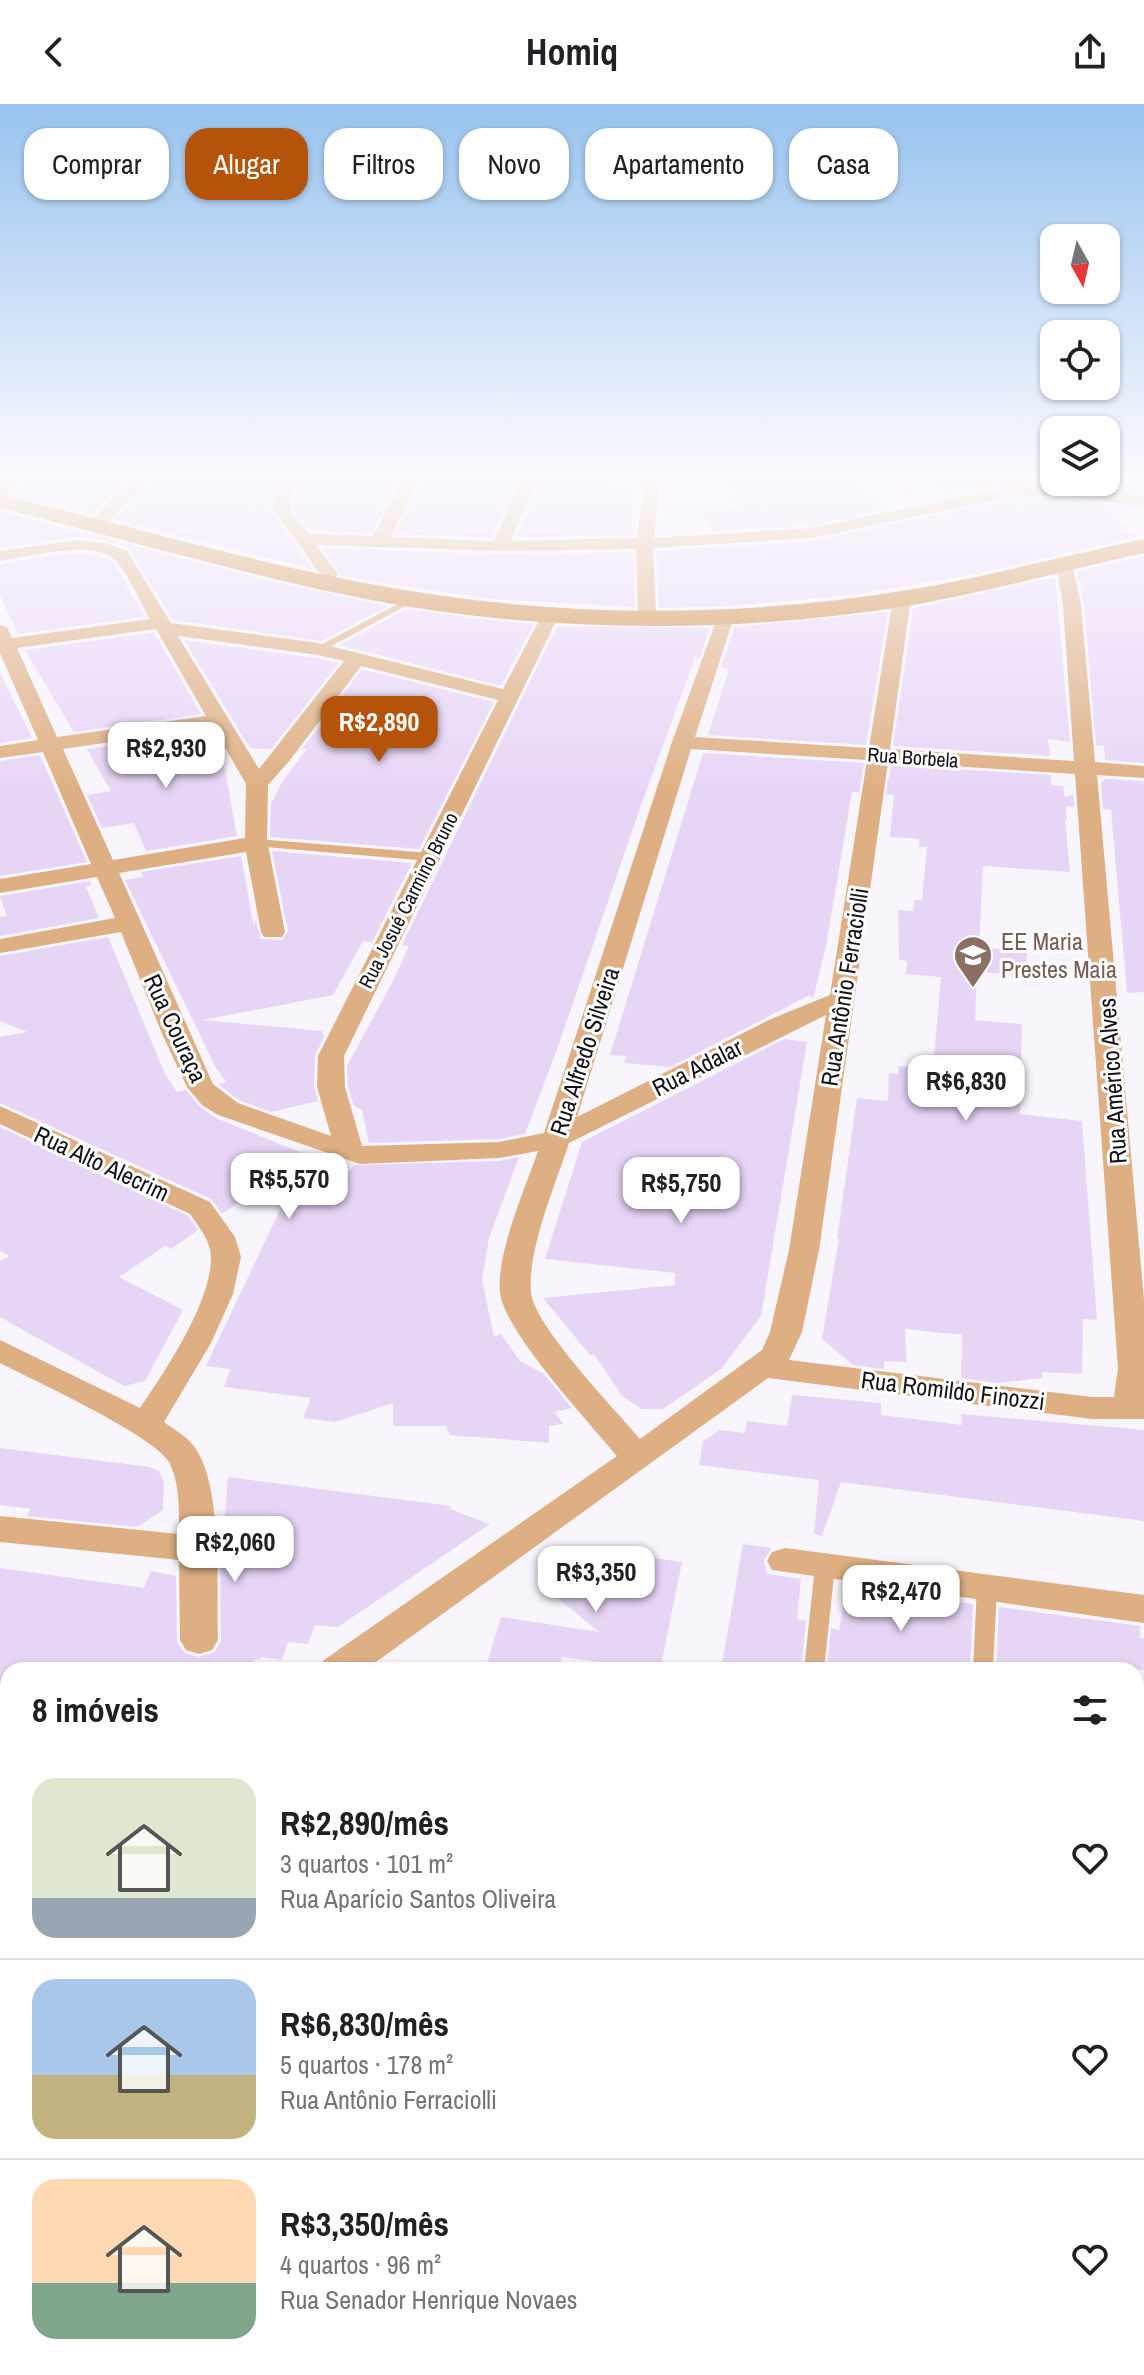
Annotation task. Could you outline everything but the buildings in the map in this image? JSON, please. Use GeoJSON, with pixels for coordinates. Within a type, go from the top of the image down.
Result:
{"type":"FeatureCollection","features":[{"type":"Feature","properties":{"kind":"main road"},"geometry":{"type":"LineString","coordinates":[[324,582],[414,599],[551,613],[647,615],[726,614],[902,598],[977,582]]}},
{"type":"Feature","properties":{"kind":"street"},"geometry":{"type":"LineString","coordinates":[[137,582],[257,784]]}},
{"type":"Feature","properties":{"kind":"street"},"geometry":{"type":"LineString","coordinates":[[646,582],[647,615]]}},
{"type":"Feature","properties":{"kind":"street","name":"Rua Américo Alves"},"geometry":{"type":"LineString","coordinates":[[1068,582],[1101,942],[1136,1408]]}},
{"type":"Feature","properties":{"kind":"street","name":"Rua Antônio Ferraciolli"},"geometry":{"type":"LineString","coordinates":[[348,1662],[637,1458],[775,1356],[786,1332],[804,1250],[902,598]]}},
{"type":"Feature","properties":{"kind":"street","name":"Rua Josué Carmino Bruno"},"geometry":{"type":"LineString","coordinates":[[350,1153],[331,1087],[331,1056],[551,613]]}},
{"type":"Feature","properties":{"kind":"street","name":"Rua Alfredo Silveira"},"geometry":{"type":"LineString","coordinates":[[637,1458],[529,1326],[515,1295],[516,1265],[682,742],[726,614]]}},
{"type":"Feature","properties":{"kind":"street"},"geometry":{"type":"LineString","coordinates":[[2,640],[162,626],[318,649],[510,697]]}},
{"type":"Feature","properties":{"kind":"street","name":"Rua Couraça"},"geometry":{"type":"LineString","coordinates":[[2,640],[52,745],[176,1036],[201,1087],[212,1099],[253,1120],[350,1153],[374,1156],[499,1150],[555,1139]]}},
{"type":"Feature","properties":{"kind":"street"},"geometry":{"type":"LineString","coordinates":[[273,932],[253,806],[257,784],[283,756],[356,659]]}},
{"type":"Feature","properties":{"kind":"street"},"geometry":{"type":"LineString","coordinates":[[0,752],[219,720]]}},
{"type":"Feature","properties":{"kind":"street","name":"Rua Borbela"},"geometry":{"type":"LineString","coordinates":[[682,742],[1144,772]]}},
{"type":"Feature","properties":{"kind":"street"},"geometry":{"type":"LineString","coordinates":[[0,886],[257,843]]}},
{"type":"Feature","properties":{"kind":"street"},"geometry":{"type":"LineString","coordinates":[[0,946],[130,923]]}},
{"type":"Feature","properties":{"kind":"street","name":"Rua Adalar"},"geometry":{"type":"LineString","coordinates":[[555,1139],[780,1025],[841,999]]}},
{"type":"Feature","properties":{"kind":"street","name":"Rua Alto Alecrim"},"geometry":{"type":"LineString","coordinates":[[0,1114],[200,1208],[220,1234],[226,1258],[222,1284],[175,1383],[145,1425]]}},
{"type":"Feature","properties":{"kind":"street"},"geometry":{"type":"LineString","coordinates":[[0,1350],[145,1425],[180,1451],[191,1473],[196,1504],[199,1640]]}},
{"type":"Feature","properties":{"kind":"street","name":"Rua Romildo Finozzi"},"geometry":{"type":"LineString","coordinates":[[762,1367],[1092,1408],[1136,1408]]}},
{"type":"Feature","properties":{"kind":"street"},"geometry":{"type":"LineString","coordinates":[[0,1529],[197,1549]]}},
{"type":"Feature","properties":{"kind":"street"},"geometry":{"type":"LineString","coordinates":[[785,1561],[1144,1609]]}},
{"type":"Feature","properties":{"kind":"lane"},"geometry":{"type":"LineString","coordinates":[[318,649],[414,599]]}},
{"type":"Feature","properties":{"kind":"lane"},"geometry":{"type":"LineString","coordinates":[[257,843],[429,857]]}},
{"type":"Feature","properties":{"kind":"lane"},"geometry":{"type":"LineString","coordinates":[[815,1662],[825,1566]]}},
{"type":"Feature","properties":{"kind":"lane"},"geometry":{"type":"LineString","coordinates":[[983,1662],[987,1586]]}},
{"type":"Feature","properties":{"kind":"place","name":"EE Maria Prestes Maia"},"geometry":{"type":"Point","coordinates":[973,989]}}]}
